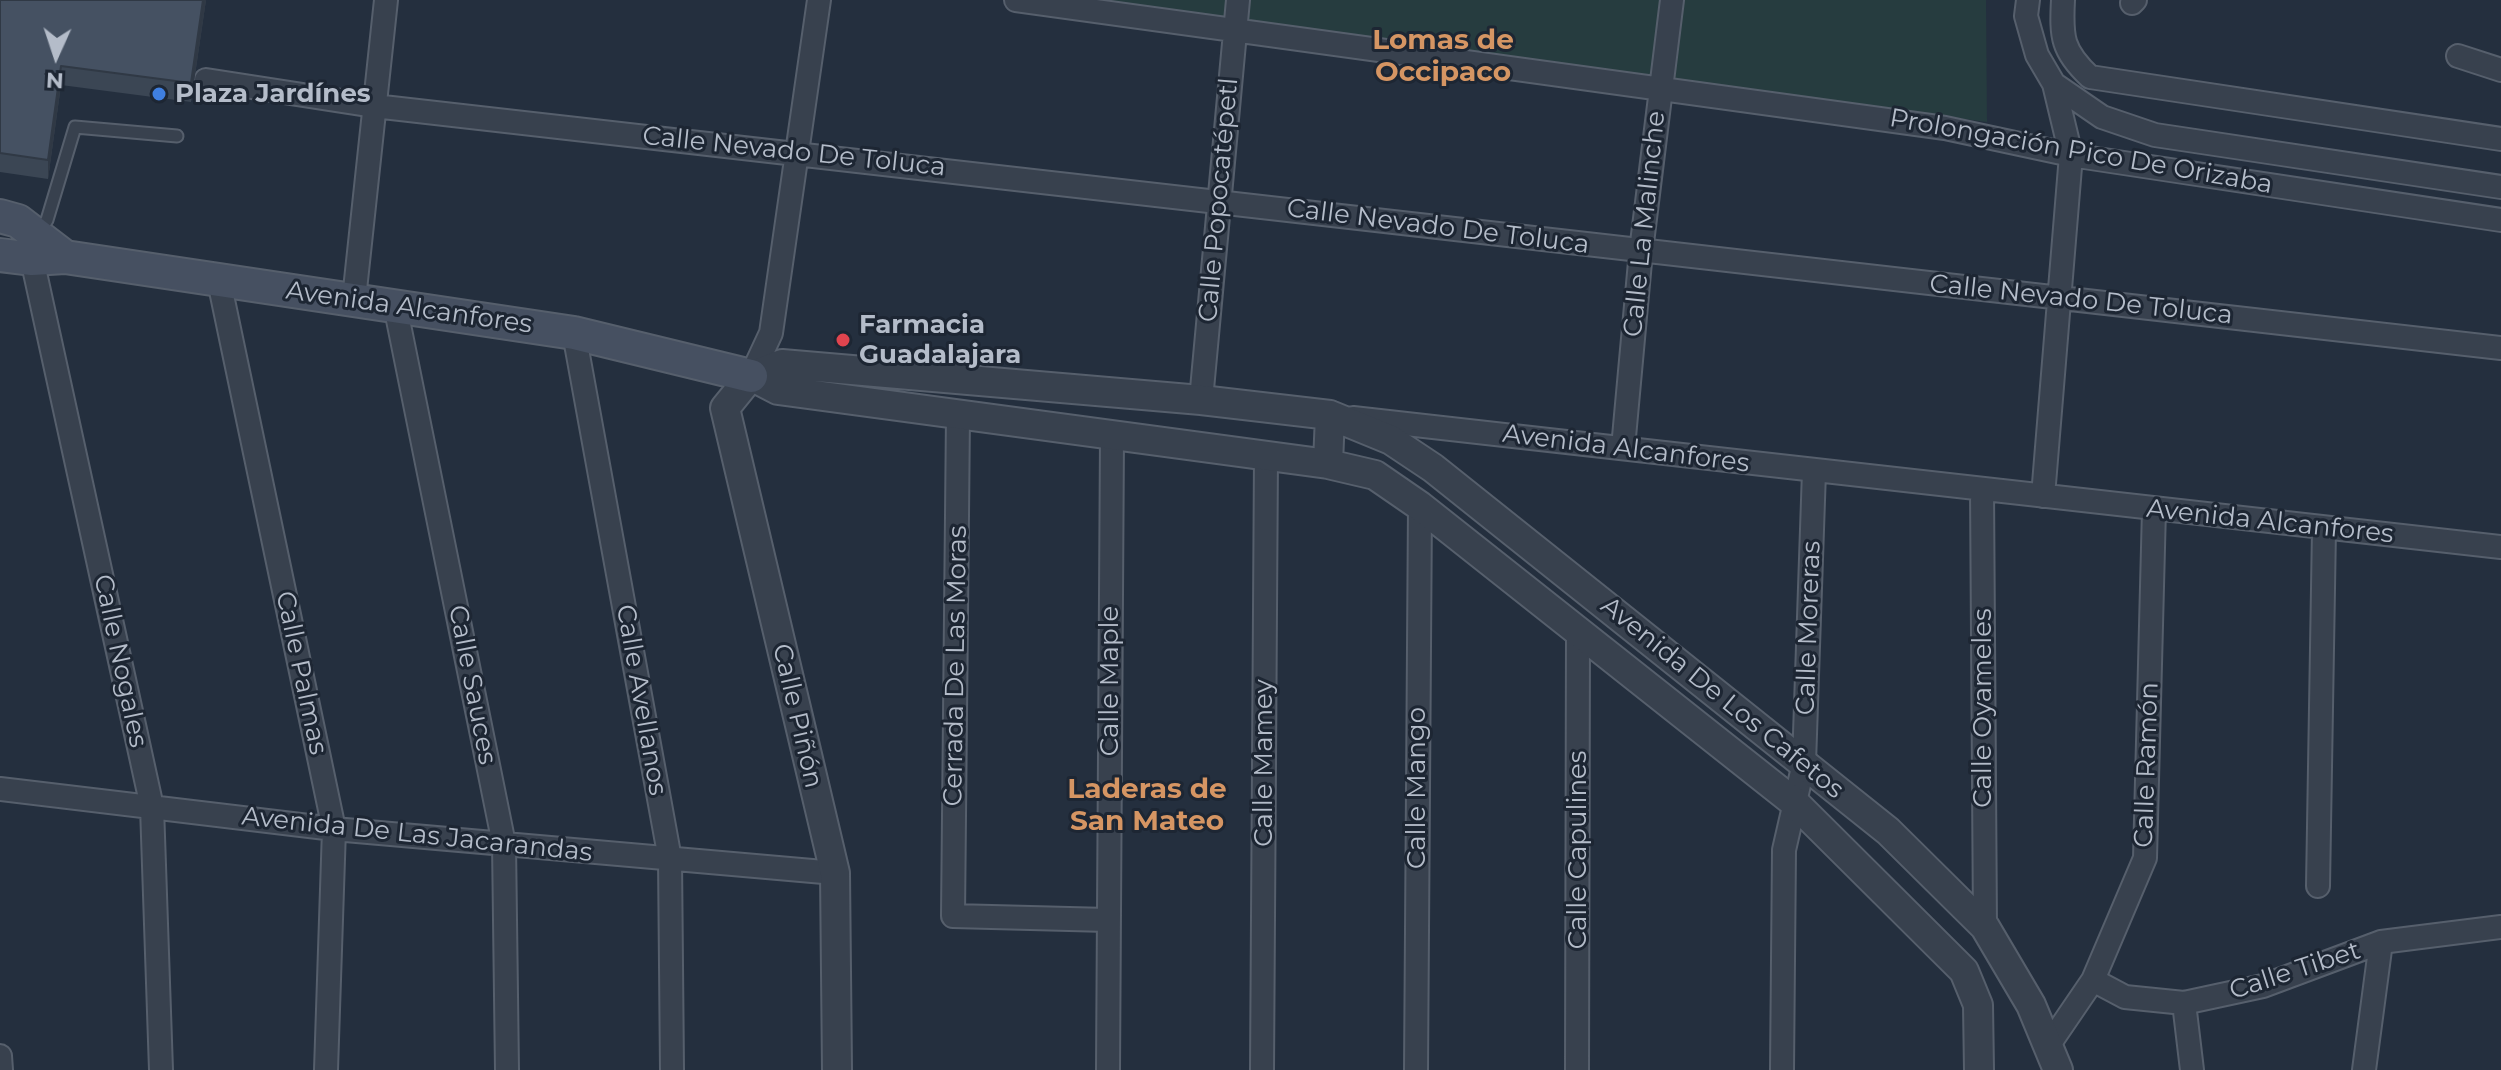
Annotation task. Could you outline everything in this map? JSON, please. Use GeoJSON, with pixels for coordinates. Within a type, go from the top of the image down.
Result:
{"type":"FeatureCollection","features":[{"type":"Feature","properties":{"kind":"main road","name":"Avenida Alcanfores"},"geometry":{"type":"LineString","coordinates":[[0,216],[18,221],[35,247],[65,257],[574,333],[751,376]]}},
{"type":"Feature","properties":{"kind":"main road"},"geometry":{"type":"LineString","coordinates":[[0,255],[35,247]]}},
{"type":"Feature","properties":{"kind":"street"},"geometry":{"type":"LineString","coordinates":[[354,299],[386,0]]}},
{"type":"Feature","properties":{"kind":"street"},"geometry":{"type":"LineString","coordinates":[[751,376],[771,333],[819,0]]}},
{"type":"Feature","properties":{"kind":"street","name":"Prolongación Pico De Orizaba"},"geometry":{"type":"LineString","coordinates":[[1016,0],[1945,128],[2071,155],[2501,220]]}},
{"type":"Feature","properties":{"kind":"street","name":"Calle Popocatépetl"},"geometry":{"type":"LineString","coordinates":[[1201,400],[1238,0]]}},
{"type":"Feature","properties":{"kind":"street","name":"Calle La Malinche"},"geometry":{"type":"LineString","coordinates":[[1623,448],[1641,251],[1672,0]]}},
{"type":"Feature","properties":{"kind":"street"},"geometry":{"type":"LineString","coordinates":[[2028,0],[2026,16],[2037,55],[2054,84],[2071,155],[2043,496]]}},
{"type":"Feature","properties":{"kind":"street"},"geometry":{"type":"LineString","coordinates":[[2063,0],[2061,31],[2070,58],[2090,77],[2501,139]]}},
{"type":"Feature","properties":{"kind":"street"},"geometry":{"type":"LineString","coordinates":[[2458,56],[2501,70]]}},
{"type":"Feature","properties":{"kind":"street","name":"Calle Nevado De Toluca"},"geometry":{"type":"LineString","coordinates":[[206,80],[374,106],[2501,348]]}},
{"type":"Feature","properties":{"kind":"street","name":"Prolongación Pico De Orizaba"},"geometry":{"type":"LineString","coordinates":[[2054,84],[2102,117],[2155,135],[2501,187]]}},
{"type":"Feature","properties":{"kind":"street","name":"Calle Nogales"},"geometry":{"type":"LineString","coordinates":[[35,247],[152,807],[161,1070]]}},
{"type":"Feature","properties":{"kind":"street","name":"Calle Palmas"},"geometry":{"type":"LineString","coordinates":[[219,281],[334,829],[326,1070]]}},
{"type":"Feature","properties":{"kind":"street","name":"Calle Sauces"},"geometry":{"type":"LineString","coordinates":[[395,305],[504,844],[507,1070]]}},
{"type":"Feature","properties":{"kind":"street","name":"Calle Avellanos"},"geometry":{"type":"LineString","coordinates":[[574,333],[670,859],[672,1070]]}},
{"type":"Feature","properties":{"kind":"street","name":"Avenida Alcanfores"},"geometry":{"type":"LineString","coordinates":[[751,376],[782,364],[1201,400],[2501,547]]}},
{"type":"Feature","properties":{"kind":"street","name":"Avenida Alcanfores"},"geometry":{"type":"LineString","coordinates":[[751,376],[778,390],[1328,464]]}},
{"type":"Feature","properties":{"kind":"street","name":"Calle Piñón"},"geometry":{"type":"LineString","coordinates":[[751,376],[725,408],[835,873],[837,1070]]}},
{"type":"Feature","properties":{"kind":"street","name":"Cerrada De Las Moras"},"geometry":{"type":"LineString","coordinates":[[958,415],[953,916],[1108,920]]}},
{"type":"Feature","properties":{"kind":"street"},"geometry":{"type":"LineString","coordinates":[[1328,464],[1330,415]]}},
{"type":"Feature","properties":{"kind":"street","name":"Avenida De Los Cafetos"},"geometry":{"type":"LineString","coordinates":[[1330,415],[1391,440],[1433,468],[1888,831],[1985,927],[2031,1005],[2053,1058]]}},
{"type":"Feature","properties":{"kind":"street","name":"Calle Maple"},"geometry":{"type":"LineString","coordinates":[[1108,1070],[1112,437]]}},
{"type":"Feature","properties":{"kind":"street","name":"Calle Mamey"},"geometry":{"type":"LineString","coordinates":[[1262,1070],[1266,456]]}},
{"type":"Feature","properties":{"kind":"street","name":"Avenida De Los Cafetos"},"geometry":{"type":"LineString","coordinates":[[1328,464],[1375,475],[1420,506],[1795,803],[1964,971],[1978,1005],[1979,1070]]}},
{"type":"Feature","properties":{"kind":"street","name":"Calle Moreras"},"geometry":{"type":"LineString","coordinates":[[1782,1070],[1784,850],[1804,763],[1814,471]]}},
{"type":"Feature","properties":{"kind":"street","name":"Calle Oyameles"},"geometry":{"type":"LineString","coordinates":[[1982,489],[1985,927]]}},
{"type":"Feature","properties":{"kind":"street","name":"Calle Mango"},"geometry":{"type":"LineString","coordinates":[[1416,1070],[1420,506]]}},
{"type":"Feature","properties":{"kind":"street","name":"Calle Ramón"},"geometry":{"type":"LineString","coordinates":[[2053,1058],[2093,980],[2145,858],[2154,509]]}},
{"type":"Feature","properties":{"kind":"street"},"geometry":{"type":"LineString","coordinates":[[2318,886],[2324,529]]}},
{"type":"Feature","properties":{"kind":"street","name":"Calle Capulines"},"geometry":{"type":"LineString","coordinates":[[1577,1070],[1578,631]]}},
{"type":"Feature","properties":{"kind":"street","name":"Avenida De Las Jacarandas"},"geometry":{"type":"LineString","coordinates":[[0,789],[334,829],[835,873]]}},
{"type":"Feature","properties":{"kind":"street","name":"Calle Tibet"},"geometry":{"type":"LineString","coordinates":[[2093,980],[2125,997],[2184,1003],[2263,986],[2381,942],[2501,927]]}},
{"type":"Feature","properties":{"kind":"street"},"geometry":{"type":"LineString","coordinates":[[2364,1070],[2381,942]]}},
{"type":"Feature","properties":{"kind":"street"},"geometry":{"type":"LineString","coordinates":[[2184,1003],[2192,1070]]}},
{"type":"Feature","properties":{"kind":"street"},"geometry":{"type":"LineString","coordinates":[[0,1056],[1,1070]]}},
{"type":"Feature","properties":{"kind":"lane"},"geometry":{"type":"LineString","coordinates":[[35,247],[47,220],[75,127],[177,136]]}},
{"type":"Feature","properties":{"kind":"green space"},"geometry":{"type":"Polygon","coordinates":[[[1071,0],[1986,0],[1987,122],[1071,0]]]}},
{"type":"Feature","properties":{"kind":"building","name":"Plaza Jardínes"},"geometry":{"type":"Polygon","coordinates":[[[0,0],[203,0],[191,83],[61,66],[48,160],[0,153],[0,0]]]}},
{"type":"Feature","properties":{"kind":"place","name":"Plaza Jardínes"},"geometry":{"type":"Point","coordinates":[159,94]}},
{"type":"Feature","properties":{"kind":"place","name":"Farmacia Guadalajara"},"geometry":{"type":"Point","coordinates":[843,340]}},
{"type":"Feature","properties":{"kind":"district","name":"Lomas de Occipaco"},"geometry":{"type":"Point","coordinates":[1443,57]}},
{"type":"Feature","properties":{"kind":"district","name":"Laderas de San Mateo"},"geometry":{"type":"Point","coordinates":[1147,806]}}]}
